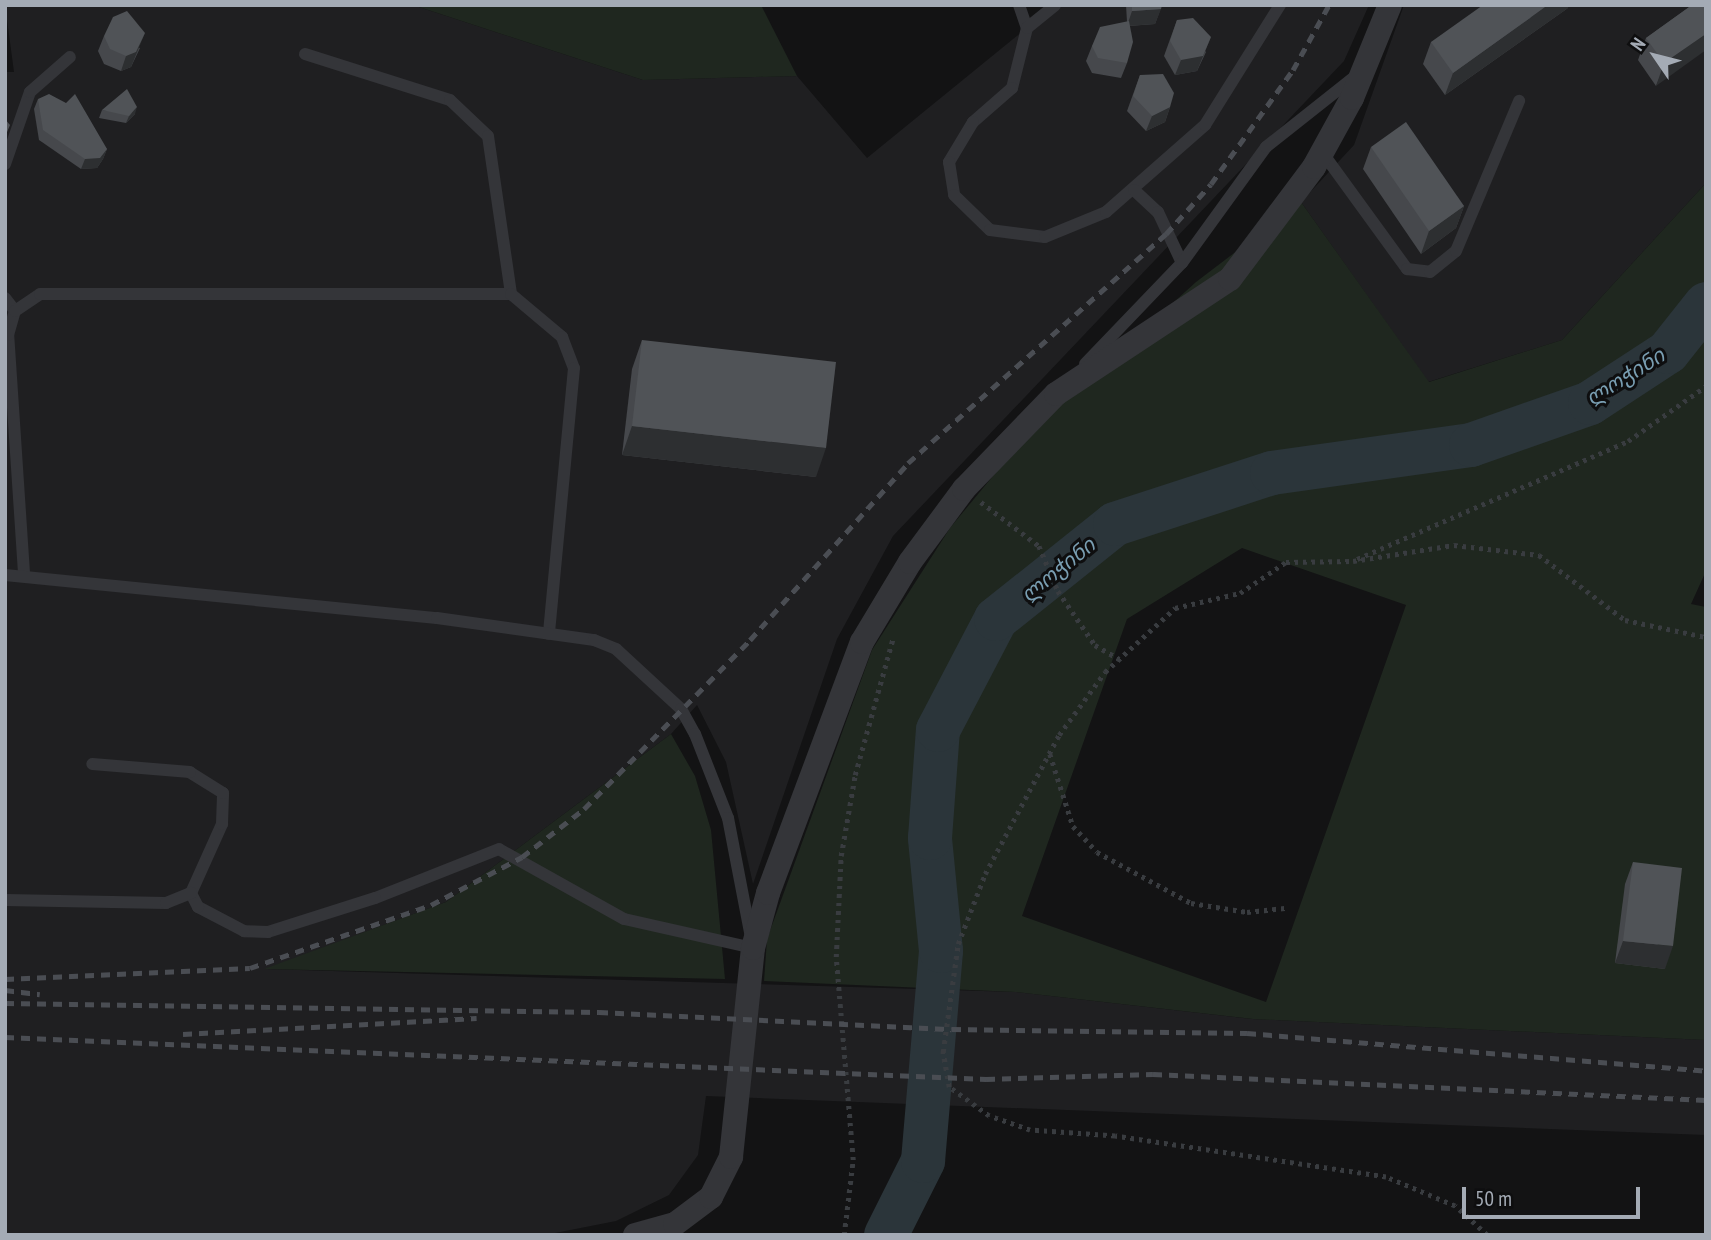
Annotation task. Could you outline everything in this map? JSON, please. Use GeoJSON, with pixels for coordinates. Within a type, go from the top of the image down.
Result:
{"type":"FeatureCollection","features":[{"type":"Feature","properties":{"kind":"street"},"geometry":{"type":"LineString","coordinates":[[635,1235],[675,1224],[711,1197],[731,1157],[753,948],[862,642],[964,489],[1056,394],[1230,279],[1322,152],[1364,69],[1390,5]]}},
{"type":"Feature","properties":{"kind":"lane"},"geometry":{"type":"LineString","coordinates":[[1020,5],[1027,28],[1012,88],[973,122],[949,162],[954,195],[990,230],[1045,237],[1106,212],[1205,125],[1280,5]]}},
{"type":"Feature","properties":{"kind":"lane"},"geometry":{"type":"LineString","coordinates":[[1027,28],[1055,5]]}},
{"type":"Feature","properties":{"kind":"lane"},"geometry":{"type":"LineString","coordinates":[[304,54],[450,100],[488,136],[511,294]]}},
{"type":"Feature","properties":{"kind":"lane"},"geometry":{"type":"LineString","coordinates":[[5,164],[30,92],[70,57]]}},
{"type":"Feature","properties":{"kind":"lane"},"geometry":{"type":"LineString","coordinates":[[1056,394],[1182,263],[1266,147],[1364,69]]}},
{"type":"Feature","properties":{"kind":"lane"},"geometry":{"type":"LineString","coordinates":[[1322,152],[1407,269],[1430,272],[1456,251],[1519,102]]}},
{"type":"Feature","properties":{"kind":"lane"},"geometry":{"type":"LineString","coordinates":[[1134,190],[1158,212],[1182,263]]}},
{"type":"Feature","properties":{"kind":"lane"},"geometry":{"type":"LineString","coordinates":[[24,573],[7,335],[15,311],[40,294],[511,294],[562,337],[574,368],[549,634]]}},
{"type":"Feature","properties":{"kind":"lane"},"geometry":{"type":"LineString","coordinates":[[5,298],[15,311]]}},
{"type":"Feature","properties":{"kind":"lane"},"geometry":{"type":"LineString","coordinates":[[5,575],[24,573],[549,634],[616,649],[681,709],[728,818],[753,948],[624,919],[499,849],[268,932],[226,926],[198,907],[191,893]]}},
{"type":"Feature","properties":{"kind":"lane"},"geometry":{"type":"LineString","coordinates":[[5,900],[166,903],[191,893],[222,824],[223,793],[190,772],[92,764]]}},
{"type":"Feature","properties":{"kind":"path"},"geometry":{"type":"LineString","coordinates":[[1353,561],[1628,441],[1706,386]]}},
{"type":"Feature","properties":{"kind":"path"},"geometry":{"type":"LineString","coordinates":[[964,489],[1039,546],[1058,592],[1095,645],[1119,659]]}},
{"type":"Feature","properties":{"kind":"path"},"geometry":{"type":"LineString","coordinates":[[1487,1235],[1455,1206],[1386,1177],[1115,1136],[1030,1130],[989,1116],[949,1087],[943,1052],[958,944],[985,874],[1049,753],[1119,659],[1175,608],[1240,593],[1286,562],[1353,561],[1454,545],[1539,555],[1625,620],[1706,637]]}},
{"type":"Feature","properties":{"kind":"path"},"geometry":{"type":"LineString","coordinates":[[844,1235],[853,1160],[836,957],[841,856],[855,775],[895,627]]}},
{"type":"Feature","properties":{"kind":"path"},"geometry":{"type":"LineString","coordinates":[[1049,753],[1073,826],[1097,852],[1191,903],[1247,912],[1285,908]]}},
{"type":"Feature","properties":{"kind":"shaded area"},"geometry":{"type":"Polygon","coordinates":[[[5,5],[413,5],[643,80],[797,76],[867,158],[1055,5],[1369,5],[1344,61],[893,536],[837,639],[753,884],[726,762],[697,705],[671,734],[446,902],[267,969],[1016,992],[1252,1019],[1706,1040],[1706,1135],[706,1096],[698,1155],[669,1195],[616,1221],[545,1235],[5,1235],[5,72],[14,72],[5,5]]]}},
{"type":"Feature","properties":{"kind":"shaded area"},"geometry":{"type":"Polygon","coordinates":[[[413,5],[761,5],[797,76],[643,80],[413,5]]]}},
{"type":"Feature","properties":{"kind":"shaded area"},"geometry":{"type":"Polygon","coordinates":[[[1404,5],[1706,5],[1706,183],[1562,340],[1428,382],[1301,202],[1354,145],[1404,5]]]}},
{"type":"Feature","properties":{"kind":"shaded area"},"geometry":{"type":"Polygon","coordinates":[[[1706,183],[1706,571],[1691,604],[1706,607],[1706,1040],[1253,1019],[1016,992],[764,981],[767,939],[872,650],[950,528],[1026,436],[1196,282],[1301,202],[1429,382],[1562,340],[1706,183]],[[1242,548],[1127,619],[1022,916],[1266,1002],[1406,605],[1242,548]]]}},
{"type":"Feature","properties":{"kind":"shaded area"},"geometry":{"type":"Polygon","coordinates":[[[671,734],[695,776],[711,830],[725,979],[264,969],[446,902],[671,734]]]}},
{"type":"Feature","properties":{"kind":"building"},"geometry":{"type":"Polygon","coordinates":[[[1132,5],[1162,5],[1161,9],[1132,11],[1132,5]]]}},
{"type":"Feature","properties":{"kind":"building"},"geometry":{"type":"Polygon","coordinates":[[[1483,5],[1548,5],[1453,73],[1431,42],[1483,5]]]}},
{"type":"Feature","properties":{"kind":"building"},"geometry":{"type":"Polygon","coordinates":[[[1692,5],[1706,5],[1706,34],[1664,63],[1646,38],[1692,5]]]}},
{"type":"Feature","properties":{"kind":"building"},"geometry":{"type":"Polygon","coordinates":[[[127,11],[145,33],[136,52],[126,56],[110,49],[104,36],[113,17],[127,11]]]}},
{"type":"Feature","properties":{"kind":"building"},"geometry":{"type":"Polygon","coordinates":[[[1193,18],[1211,37],[1203,56],[1181,60],[1170,41],[1177,20],[1193,18]]]}},
{"type":"Feature","properties":{"kind":"building"},"geometry":{"type":"Polygon","coordinates":[[[1129,21],[1133,42],[1127,63],[1098,58],[1092,46],[1100,27],[1129,21]]]}},
{"type":"Feature","properties":{"kind":"building"},"geometry":{"type":"Polygon","coordinates":[[[1163,74],[1174,93],[1170,107],[1152,116],[1133,96],[1140,75],[1163,74]]]}},
{"type":"Feature","properties":{"kind":"building"},"geometry":{"type":"Polygon","coordinates":[[[127,89],[137,107],[129,116],[102,110],[127,89]]]}},
{"type":"Feature","properties":{"kind":"building"},"geometry":{"type":"Polygon","coordinates":[[[49,94],[66,103],[75,94],[107,149],[100,158],[85,159],[43,130],[38,99],[49,94]]]}},
{"type":"Feature","properties":{"kind":"building"},"geometry":{"type":"Polygon","coordinates":[[[5,119],[10,125],[5,137],[5,119]]]}},
{"type":"Feature","properties":{"kind":"building"},"geometry":{"type":"Polygon","coordinates":[[[1406,122],[1464,206],[1429,231],[1371,147],[1406,122]]]}},
{"type":"Feature","properties":{"kind":"building"},"geometry":{"type":"Polygon","coordinates":[[[642,340],[836,362],[826,448],[632,426],[642,340]]]}},
{"type":"Feature","properties":{"kind":"building"},"geometry":{"type":"Polygon","coordinates":[[[1633,862],[1682,868],[1673,946],[1623,941],[1633,862]]]}},
{"type":"Feature","properties":{"kind":"waterway","name":"ლოჭინი"},"geometry":{"type":"LineString","coordinates":[[886,1235],[923,1161],[941,951],[930,838],[938,730],[996,619],[1115,524],[1272,473],[1471,445],[1590,403],[1668,352],[1706,304]]}},
{"type":"Feature","properties":{"kind":"railway"},"geometry":{"type":"LineString","coordinates":[[5,979],[250,968],[431,905],[522,857],[584,809],[750,640],[908,463],[1166,234],[1211,184],[1293,70],[1329,5]]}},
{"type":"Feature","properties":{"kind":"railway"},"geometry":{"type":"LineString","coordinates":[[5,990],[40,994]]}},
{"type":"Feature","properties":{"kind":"railway"},"geometry":{"type":"LineString","coordinates":[[5,1003],[599,1012],[952,1029],[1247,1033],[1706,1071]]}},
{"type":"Feature","properties":{"kind":"railway"},"geometry":{"type":"LineString","coordinates":[[183,1034],[477,1018]]}},
{"type":"Feature","properties":{"kind":"railway"},"geometry":{"type":"LineString","coordinates":[[5,1037],[986,1079],[1153,1074],[1706,1100]]}}]}
